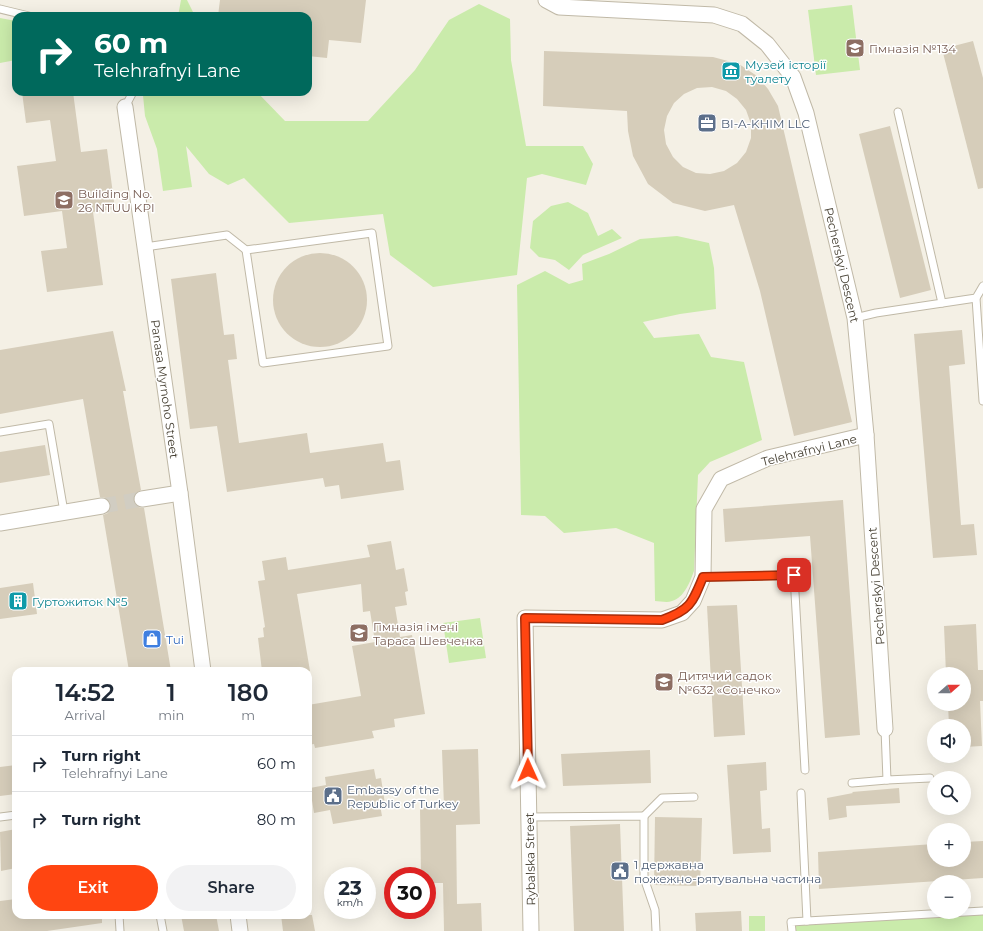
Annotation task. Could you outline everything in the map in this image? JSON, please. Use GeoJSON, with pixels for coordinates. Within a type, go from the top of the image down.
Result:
{"type":"FeatureCollection","features":[{"type":"Feature","properties":{"kind":"street","name":"Pecherskyi Descent"},"geometry":{"type":"LineString","coordinates":[[546,0],[559,7],[714,14],[742,24],[767,44],[793,76],[806,113],[855,318],[866,435],[885,729]]}},
{"type":"Feature","properties":{"kind":"street","name":"Panasa Myrnoho Street"},"geometry":{"type":"LineString","coordinates":[[125,106],[180,493],[202,667]]}},
{"type":"Feature","properties":{"kind":"street","name":"Telehrafnyi Lane"},"geometry":{"type":"LineString","coordinates":[[525,618],[662,620],[682,613],[693,601],[703,577],[704,509],[721,479],[768,458],[866,435]]}},
{"type":"Feature","properties":{"kind":"street"},"geometry":{"type":"LineString","coordinates":[[142,499],[180,493]]}},
{"type":"Feature","properties":{"kind":"street"},"geometry":{"type":"LineString","coordinates":[[0,523],[102,506]]}},
{"type":"Feature","properties":{"kind":"street","name":"Rybalska Street"},"geometry":{"type":"LineString","coordinates":[[525,618],[531,931]]}},
{"type":"Feature","properties":{"kind":"street"},"geometry":{"type":"LineString","coordinates":[[238,919],[240,931]]}},
{"type":"Feature","properties":{"kind":"lane"},"geometry":{"type":"LineString","coordinates":[[0,9],[12,12]]}},
{"type":"Feature","properties":{"kind":"lane"},"geometry":{"type":"LineString","coordinates":[[125,106],[131,96]]}},
{"type":"Feature","properties":{"kind":"lane"},"geometry":{"type":"LineString","coordinates":[[898,112],[942,303]]}},
{"type":"Feature","properties":{"kind":"lane"},"geometry":{"type":"LineString","coordinates":[[145,247],[227,235],[246,250],[262,364],[388,346],[372,233],[246,250]]}},
{"type":"Feature","properties":{"kind":"lane"},"geometry":{"type":"LineString","coordinates":[[983,286],[976,298],[983,401]]}},
{"type":"Feature","properties":{"kind":"lane"},"geometry":{"type":"LineString","coordinates":[[855,318],[876,313],[976,298]]}},
{"type":"Feature","properties":{"kind":"lane"},"geometry":{"type":"LineString","coordinates":[[0,432],[49,424],[64,512]]}},
{"type":"Feature","properties":{"kind":"lane"},"geometry":{"type":"LineString","coordinates":[[703,577],[794,575],[806,770]]}},
{"type":"Feature","properties":{"kind":"lane"},"geometry":{"type":"LineString","coordinates":[[885,729],[887,780]]}},
{"type":"Feature","properties":{"kind":"lane"},"geometry":{"type":"LineString","coordinates":[[852,783],[927,778]]}},
{"type":"Feature","properties":{"kind":"lane"},"geometry":{"type":"LineString","coordinates":[[801,793],[807,921]]}},
{"type":"Feature","properties":{"kind":"lane"},"geometry":{"type":"LineString","coordinates":[[529,817],[644,816],[662,798],[694,797]]}},
{"type":"Feature","properties":{"kind":"lane"},"geometry":{"type":"LineString","coordinates":[[0,817],[12,816]]}},
{"type":"Feature","properties":{"kind":"lane"},"geometry":{"type":"LineString","coordinates":[[644,816],[644,878],[655,910],[656,931]]}},
{"type":"Feature","properties":{"kind":"lane"},"geometry":{"type":"LineString","coordinates":[[792,931],[791,922],[983,911]]}},
{"type":"Feature","properties":{"kind":"lane"},"geometry":{"type":"LineString","coordinates":[[119,919],[120,931]]}},
{"type":"Feature","properties":{"kind":"lane"},"geometry":{"type":"LineString","coordinates":[[161,919],[163,931]]}},
{"type":"Feature","properties":{"kind":"green space"},"geometry":{"type":"Polygon","coordinates":[[[181,0],[187,0],[193,12],[179,12],[181,0]]]}},
{"type":"Feature","properties":{"kind":"green space"},"geometry":{"type":"Polygon","coordinates":[[[479,4],[510,19],[511,60],[526,146],[583,146],[593,164],[586,185],[542,174],[527,178],[517,275],[433,287],[390,255],[383,214],[289,223],[244,178],[228,185],[209,174],[186,146],[192,187],[163,191],[157,149],[145,116],[143,96],[261,96],[285,121],[368,121],[415,70],[449,20],[479,4]]]}},
{"type":"Feature","properties":{"kind":"green space"},"geometry":{"type":"Polygon","coordinates":[[[852,5],[860,70],[816,75],[808,10],[852,5]]]}},
{"type":"Feature","properties":{"kind":"green space"},"geometry":{"type":"Polygon","coordinates":[[[0,18],[12,20],[12,61],[0,63],[0,18]]]}},
{"type":"Feature","properties":{"kind":"green space"},"geometry":{"type":"Polygon","coordinates":[[[568,202],[588,213],[598,236],[612,229],[622,238],[583,255],[569,270],[555,260],[539,257],[530,248],[533,221],[551,206],[568,202]]]}},
{"type":"Feature","properties":{"kind":"green space"},"geometry":{"type":"Polygon","coordinates":[[[677,236],[709,243],[714,268],[716,309],[680,314],[643,322],[654,338],[699,334],[711,357],[744,362],[762,440],[710,462],[698,475],[694,571],[688,585],[680,597],[670,602],[666,602],[655,601],[654,543],[616,528],[564,533],[545,516],[521,515],[517,285],[545,271],[569,284],[583,280],[582,264],[609,254],[640,239],[677,236]]]}},
{"type":"Feature","properties":{"kind":"green space"},"geometry":{"type":"Polygon","coordinates":[[[480,618],[486,658],[449,663],[443,623],[480,618]]]}},
{"type":"Feature","properties":{"kind":"green space"},"geometry":{"type":"Polygon","coordinates":[[[983,912],[983,931],[793,931],[792,924],[927,916],[927,919],[971,919],[971,913],[983,912]]]}},
{"type":"Feature","properties":{"kind":"green space"},"geometry":{"type":"Polygon","coordinates":[[[749,916],[765,916],[765,931],[749,931],[749,916]]]}},
{"type":"Feature","properties":{"kind":"building"},"geometry":{"type":"Polygon","coordinates":[[[220,0],[366,0],[361,43],[329,40],[327,58],[312,56],[312,12],[218,12],[220,0]]]}},
{"type":"Feature","properties":{"kind":"building"},"geometry":{"type":"Polygon","coordinates":[[[973,41],[983,78],[983,188],[978,189],[942,49],[973,41]]]}},
{"type":"Feature","properties":{"kind":"building"},"geometry":{"type":"Polygon","coordinates":[[[544,51],[713,57],[739,64],[757,76],[768,89],[778,106],[852,422],[794,436],[760,291],[734,205],[705,211],[673,203],[648,184],[633,156],[628,131],[627,111],[543,106],[544,51]],[[712,87],[697,88],[684,94],[674,103],[667,116],[664,130],[666,144],[673,157],[683,167],[696,173],[710,174],[724,171],[737,163],[746,152],[751,138],[751,124],[746,110],[737,99],[726,91],[712,87]]]}},
{"type":"Feature","properties":{"kind":"building"},"geometry":{"type":"Polygon","coordinates":[[[23,96],[74,96],[81,152],[107,149],[115,209],[93,212],[103,285],[47,292],[41,251],[67,248],[62,211],[24,216],[17,166],[56,161],[50,120],[26,123],[23,96]]]}},
{"type":"Feature","properties":{"kind":"building"},"geometry":{"type":"Polygon","coordinates":[[[890,126],[931,290],[900,298],[859,134],[890,126]]]}},
{"type":"Feature","properties":{"kind":"building"},"geometry":{"type":"Polygon","coordinates":[[[320,253],[338,257],[353,267],[363,282],[367,300],[363,318],[353,333],[338,343],[320,347],[302,343],[287,333],[277,318],[273,300],[277,282],[287,267],[302,257],[320,253]]]}},
{"type":"Feature","properties":{"kind":"building"},"geometry":{"type":"Polygon","coordinates":[[[216,273],[224,335],[234,334],[237,359],[228,360],[239,443],[307,433],[310,453],[383,443],[386,462],[400,460],[404,490],[341,499],[339,485],[325,487],[323,478],[227,492],[217,426],[190,429],[171,279],[216,273]]]}},
{"type":"Feature","properties":{"kind":"building"},"geometry":{"type":"Polygon","coordinates":[[[962,330],[965,364],[949,366],[961,525],[974,524],[977,555],[933,558],[914,334],[962,330]]]}},
{"type":"Feature","properties":{"kind":"building"},"geometry":{"type":"Polygon","coordinates":[[[113,331],[126,391],[123,391],[141,490],[134,495],[133,501],[138,507],[144,508],[170,667],[128,667],[103,515],[108,513],[111,505],[106,498],[100,497],[83,399],[0,414],[0,350],[113,331]]]}},
{"type":"Feature","properties":{"kind":"building"},"geometry":{"type":"Polygon","coordinates":[[[45,445],[50,475],[0,483],[0,452],[45,445]]]}},
{"type":"Feature","properties":{"kind":"building"},"geometry":{"type":"Polygon","coordinates":[[[843,500],[860,735],[825,738],[810,536],[725,542],[723,509],[843,500]]]}},
{"type":"Feature","properties":{"kind":"building"},"geometry":{"type":"Polygon","coordinates":[[[391,541],[396,570],[404,568],[408,591],[405,592],[407,605],[395,607],[400,637],[412,635],[425,714],[394,719],[395,727],[372,731],[374,738],[315,748],[314,744],[312,744],[312,704],[361,696],[352,646],[375,642],[370,611],[363,612],[361,584],[297,594],[309,667],[262,667],[258,638],[264,637],[263,628],[265,627],[258,581],[265,580],[262,561],[286,557],[288,570],[370,557],[367,545],[391,541]]]}},
{"type":"Feature","properties":{"kind":"building","name":"Гуртожиток №5"},"geometry":{"type":"Polygon","coordinates":[[[33,583],[37,614],[0,619],[0,588],[33,583]]]}},
{"type":"Feature","properties":{"kind":"building"},"geometry":{"type":"Polygon","coordinates":[[[737,605],[745,735],[714,737],[707,606],[737,605]]]}},
{"type":"Feature","properties":{"kind":"building"},"geometry":{"type":"Polygon","coordinates":[[[976,624],[978,670],[983,670],[983,701],[980,701],[982,746],[971,747],[971,719],[949,719],[948,711],[971,711],[971,667],[946,667],[944,626],[976,624]]]}},
{"type":"Feature","properties":{"kind":"building"},"geometry":{"type":"Polygon","coordinates":[[[478,749],[480,824],[456,825],[457,904],[481,903],[482,931],[444,931],[443,883],[436,883],[436,867],[421,867],[420,808],[444,807],[442,750],[478,749]]]}},
{"type":"Feature","properties":{"kind":"building"},"geometry":{"type":"Polygon","coordinates":[[[650,750],[651,783],[563,786],[561,754],[650,750]]]}},
{"type":"Feature","properties":{"kind":"building"},"geometry":{"type":"Polygon","coordinates":[[[766,762],[767,790],[760,791],[762,829],[770,828],[771,852],[733,854],[727,765],[766,762]]]}},
{"type":"Feature","properties":{"kind":"building"},"geometry":{"type":"Polygon","coordinates":[[[12,766],[12,794],[0,796],[0,767],[12,766]]]}},
{"type":"Feature","properties":{"kind":"building"},"geometry":{"type":"Polygon","coordinates":[[[374,769],[376,779],[381,778],[385,804],[380,805],[382,816],[333,824],[330,810],[314,813],[312,788],[326,785],[325,777],[374,769]]]}},
{"type":"Feature","properties":{"kind":"building"},"geometry":{"type":"Polygon","coordinates":[[[899,788],[900,803],[846,806],[847,817],[829,820],[827,798],[853,793],[852,792],[899,788]]]}},
{"type":"Feature","properties":{"kind":"building"},"geometry":{"type":"Polygon","coordinates":[[[655,817],[702,818],[700,886],[654,885],[655,817]]]}},
{"type":"Feature","properties":{"kind":"building"},"geometry":{"type":"Polygon","coordinates":[[[620,824],[624,931],[574,931],[570,826],[620,824]]]}},
{"type":"Feature","properties":{"kind":"building"},"geometry":{"type":"Polygon","coordinates":[[[12,830],[12,869],[1,871],[0,832],[12,830]]]}},
{"type":"Feature","properties":{"kind":"building"},"geometry":{"type":"Polygon","coordinates":[[[983,841],[983,878],[971,879],[971,875],[927,875],[927,882],[819,889],[818,852],[927,844],[927,867],[971,867],[971,842],[983,841]]]}},
{"type":"Feature","properties":{"kind":"building"},"geometry":{"type":"Polygon","coordinates":[[[12,900],[12,919],[102,919],[102,923],[47,931],[0,931],[0,901],[12,900]]]}},
{"type":"Feature","properties":{"kind":"building"},"geometry":{"type":"Polygon","coordinates":[[[741,911],[742,931],[696,931],[695,913],[741,911]]]}},
{"type":"Feature","properties":{"kind":"building"},"geometry":{"type":"Polygon","coordinates":[[[312,915],[315,931],[283,931],[282,919],[312,919],[312,915]]]}},
{"type":"Feature","properties":{"kind":"building"},"geometry":{"type":"Polygon","coordinates":[[[182,919],[217,919],[219,931],[184,931],[182,919]]]}},
{"type":"Feature","properties":{"kind":"tunnel"},"geometry":{"type":"LineString","coordinates":[[102,506],[142,499]]}},
{"type":"Feature","properties":{"kind":"place","name":"Гімназія №134"},"geometry":{"type":"Point","coordinates":[855,48]}},
{"type":"Feature","properties":{"kind":"place","name":"Музей історії туалету"},"geometry":{"type":"Point","coordinates":[731,71]}},
{"type":"Feature","properties":{"kind":"place","name":"BI-A-KHIM LLC"},"geometry":{"type":"Point","coordinates":[707,123]}},
{"type":"Feature","properties":{"kind":"place","name":"Building No. 26 NTUU KPI"},"geometry":{"type":"Point","coordinates":[64,200]}},
{"type":"Feature","properties":{"kind":"place","name":"Гуртожиток №5"},"geometry":{"type":"Point","coordinates":[18,601]}},
{"type":"Feature","properties":{"kind":"place","name":"Гімназія імені Тараса Шевченка"},"geometry":{"type":"Point","coordinates":[359,633]}},
{"type":"Feature","properties":{"kind":"place","name":"Tui"},"geometry":{"type":"Point","coordinates":[152,639]}},
{"type":"Feature","properties":{"kind":"place","name":"Дитячий садок №632 «Сонечко»"},"geometry":{"type":"Point","coordinates":[664,682]}},
{"type":"Feature","properties":{"kind":"place","name":"Embassy of the Republic of Turkey"},"geometry":{"type":"Point","coordinates":[333,796]}},
{"type":"Feature","properties":{"kind":"place","name":"1 державна пожежно-рятувальна частина"},"geometry":{"type":"Point","coordinates":[620,871]}},
{"type":"Feature","properties":{"kind":"route"},"geometry":{"type":"LineString","coordinates":[[528,770],[525,618],[662,620],[682,613],[688,607],[693,601],[703,577],[794,575]]}}]}
